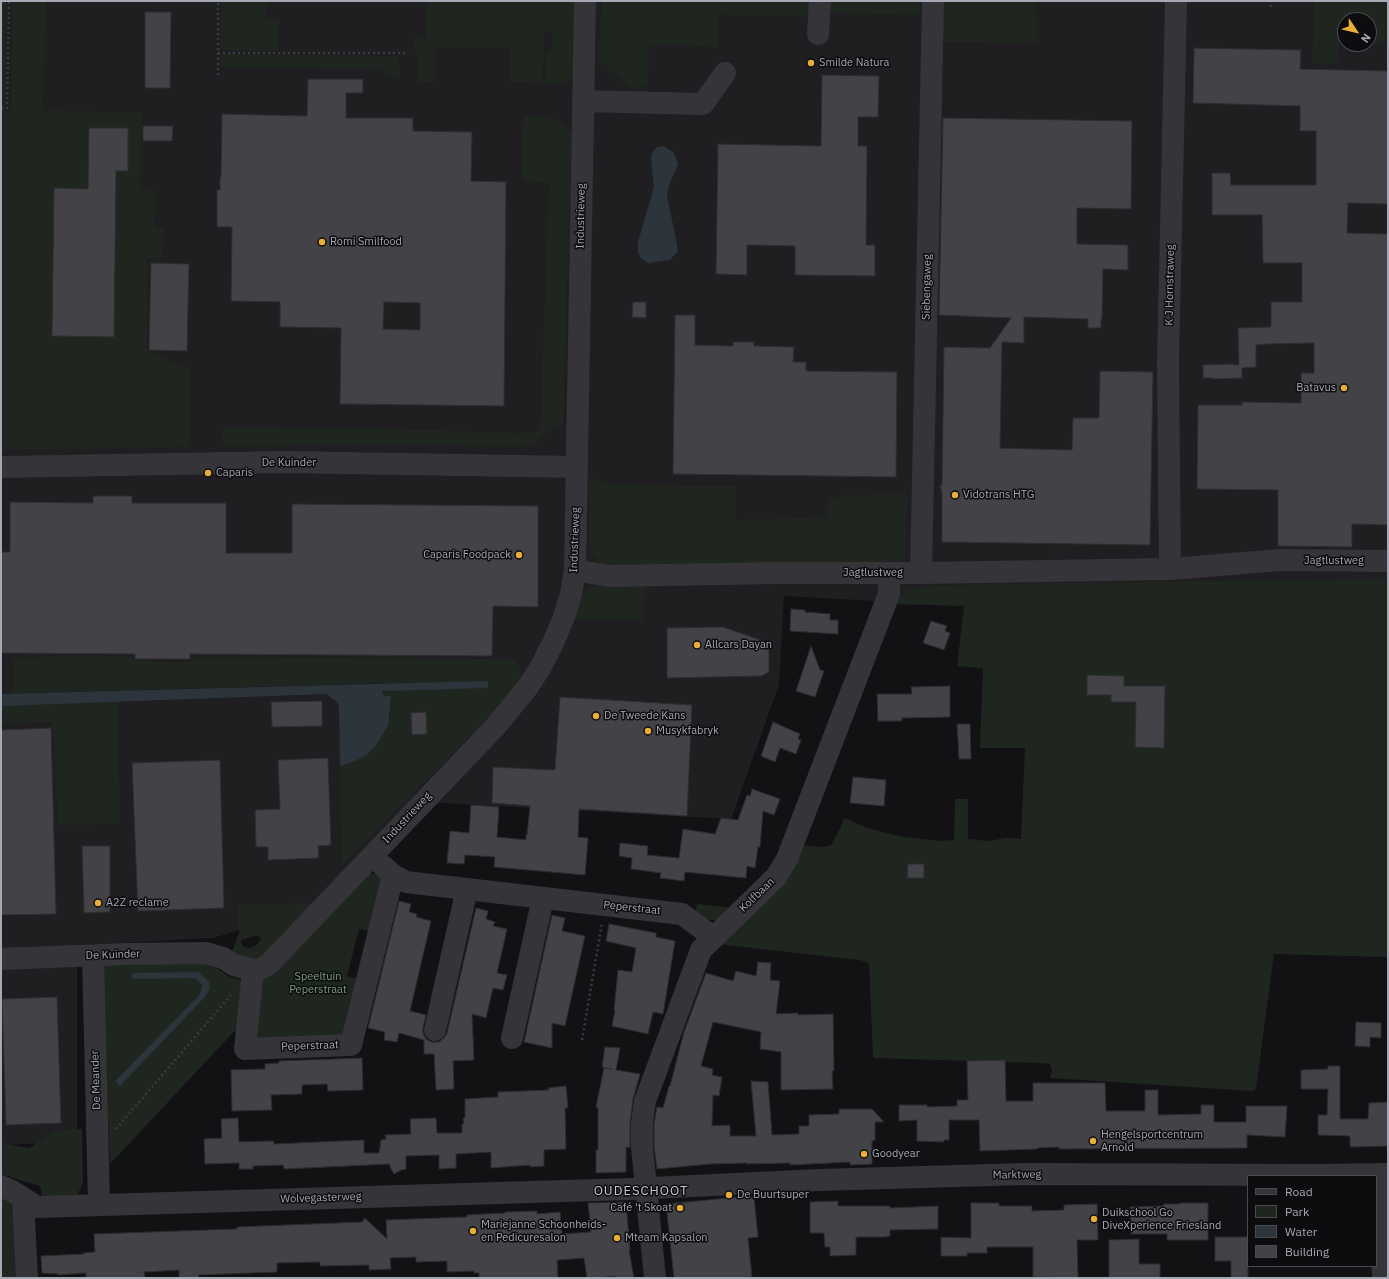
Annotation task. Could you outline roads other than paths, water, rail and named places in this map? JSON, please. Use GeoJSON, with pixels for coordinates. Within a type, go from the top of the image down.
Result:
{"type":"FeatureCollection","features":[{"type":"Feature","properties":{"kind":"street","name":"Industrieweg"},"geometry":{"type":"LineString","coordinates":[[252,970],[261,969],[269,964],[495,727],[527,688],[547,657],[559,630],[568,604],[575,570],[585,1]]}},
{"type":"Feature","properties":{"kind":"street"},"geometry":{"type":"LineString","coordinates":[[818,34],[820,1]]}},
{"type":"Feature","properties":{"kind":"street","name":"Siebengaweg"},"geometry":{"type":"LineString","coordinates":[[922,573],[933,1]]}},
{"type":"Feature","properties":{"kind":"street","name":"K J Hornstraweg"},"geometry":{"type":"LineString","coordinates":[[1170,569],[1168,363],[1176,1]]}},
{"type":"Feature","properties":{"kind":"street"},"geometry":{"type":"LineString","coordinates":[[583,101],[702,104],[725,73]]}},
{"type":"Feature","properties":{"kind":"street","name":"De Kuinder"},"geometry":{"type":"LineString","coordinates":[[1,467],[285,462],[577,467]]}},
{"type":"Feature","properties":{"kind":"street","name":"Jagtlustweg"},"geometry":{"type":"LineString","coordinates":[[575,570],[609,576],[922,573],[1170,569],[1280,560],[1388,561]]}},
{"type":"Feature","properties":{"kind":"street","name":"Kolfbaan"},"geometry":{"type":"LineString","coordinates":[[655,1278],[642,1147],[642,1123],[646,1101],[700,950],[776,877],[787,859],[889,594],[889,573]]}},
{"type":"Feature","properties":{"kind":"street","name":"Peperstraat"},"geometry":{"type":"LineString","coordinates":[[372,856],[393,875],[406,882],[682,914],[713,937]]}},
{"type":"Feature","properties":{"kind":"street","name":"Peperstraat"},"geometry":{"type":"LineString","coordinates":[[252,970],[245,1049],[351,1045],[393,875]]}},
{"type":"Feature","properties":{"kind":"street"},"geometry":{"type":"LineString","coordinates":[[435,1030],[467,889]]}},
{"type":"Feature","properties":{"kind":"street"},"geometry":{"type":"LineString","coordinates":[[512,1038],[543,898]]}},
{"type":"Feature","properties":{"kind":"street","name":"De Kuinder"},"geometry":{"type":"LineString","coordinates":[[1,959],[124,954],[206,953],[223,958],[234,965],[252,970]]}},
{"type":"Feature","properties":{"kind":"street","name":"De Meander"},"geometry":{"type":"LineString","coordinates":[[93,956],[99,1204]]}},
{"type":"Feature","properties":{"kind":"street","name":"Marktweg"},"geometry":{"type":"LineString","coordinates":[[646,1188],[827,1180],[1025,1174],[1383,1174]]}},
{"type":"Feature","properties":{"kind":"street"},"geometry":{"type":"LineString","coordinates":[[1383,1174],[1383,1278]]}},
{"type":"Feature","properties":{"kind":"street","name":"Wolvegasterweg"},"geometry":{"type":"LineString","coordinates":[[1,1186],[24,1198],[37,1207],[646,1188]]}},
{"type":"Feature","properties":{"kind":"street"},"geometry":{"type":"LineString","coordinates":[[24,1198],[27,1278]]}},
{"type":"Feature","properties":{"kind":"water"},"geometry":{"type":"Polygon","coordinates":[[[664,146],[674,153],[678,164],[669,185],[667,195],[677,245],[677,252],[670,260],[648,263],[641,258],[638,252],[638,242],[654,187],[651,159],[652,153],[657,147],[664,146]]]}},
{"type":"Feature","properties":{"kind":"water"},"geometry":{"type":"Polygon","coordinates":[[[488,681],[488,688],[383,691],[382,693],[385,697],[391,695],[388,726],[376,745],[367,755],[340,766],[339,706],[336,701],[326,694],[1,706],[1,694],[488,681]]]}},
{"type":"Feature","properties":{"kind":"water"},"geometry":{"type":"Polygon","coordinates":[[[198,972],[209,982],[210,989],[205,997],[120,1086],[115,1081],[200,994],[202,985],[195,978],[132,979],[132,973],[198,972]]]}},
{"type":"Feature","properties":{"kind":"place","name":"Smilde Natura"},"geometry":{"type":"Point","coordinates":[811,63]}},
{"type":"Feature","properties":{"kind":"place","name":"Romi Smilfood"},"geometry":{"type":"Point","coordinates":[322,242]}},
{"type":"Feature","properties":{"kind":"place","name":"Batavus"},"geometry":{"type":"Point","coordinates":[1344,388]}},
{"type":"Feature","properties":{"kind":"place","name":"Caparis"},"geometry":{"type":"Point","coordinates":[208,473]}},
{"type":"Feature","properties":{"kind":"place","name":"Vidotrans HTG"},"geometry":{"type":"Point","coordinates":[955,495]}},
{"type":"Feature","properties":{"kind":"place","name":"Caparis Foodpack"},"geometry":{"type":"Point","coordinates":[519,555]}},
{"type":"Feature","properties":{"kind":"place","name":"Allcars Dayan"},"geometry":{"type":"Point","coordinates":[697,645]}},
{"type":"Feature","properties":{"kind":"place","name":"De Tweede Kans"},"geometry":{"type":"Point","coordinates":[596,716]}},
{"type":"Feature","properties":{"kind":"place","name":"Musykfabryk"},"geometry":{"type":"Point","coordinates":[648,731]}},
{"type":"Feature","properties":{"kind":"place","name":"A2Z reclame"},"geometry":{"type":"Point","coordinates":[98,903]}},
{"type":"Feature","properties":{"kind":"place","name":"Hengelsportcentrum Arnold"},"geometry":{"type":"Point","coordinates":[1093,1141]}},
{"type":"Feature","properties":{"kind":"place","name":"Goodyear"},"geometry":{"type":"Point","coordinates":[864,1154]}},
{"type":"Feature","properties":{"kind":"place","name":"De Buurtsuper"},"geometry":{"type":"Point","coordinates":[729,1195]}},
{"type":"Feature","properties":{"kind":"place","name":"Café 't Skoat"},"geometry":{"type":"Point","coordinates":[680,1208]}},
{"type":"Feature","properties":{"kind":"place","name":"Duikschool Go DiveXperience Friesland"},"geometry":{"type":"Point","coordinates":[1094,1219]}},
{"type":"Feature","properties":{"kind":"place","name":"Mariejanne Schoonheids- en Pedicuresalon"},"geometry":{"type":"Point","coordinates":[473,1231]}},
{"type":"Feature","properties":{"kind":"place","name":"Mteam Kapsalon"},"geometry":{"type":"Point","coordinates":[617,1238]}},
{"type":"Feature","properties":{"kind":"district","name":"OUDESCHOOT"},"geometry":{"type":"Point","coordinates":[641,1191]}},
{"type":"Feature","properties":{"kind":"park label","name":"Speeltuin Peperstraat"},"geometry":{"type":"Point","coordinates":[318,983]}}]}
